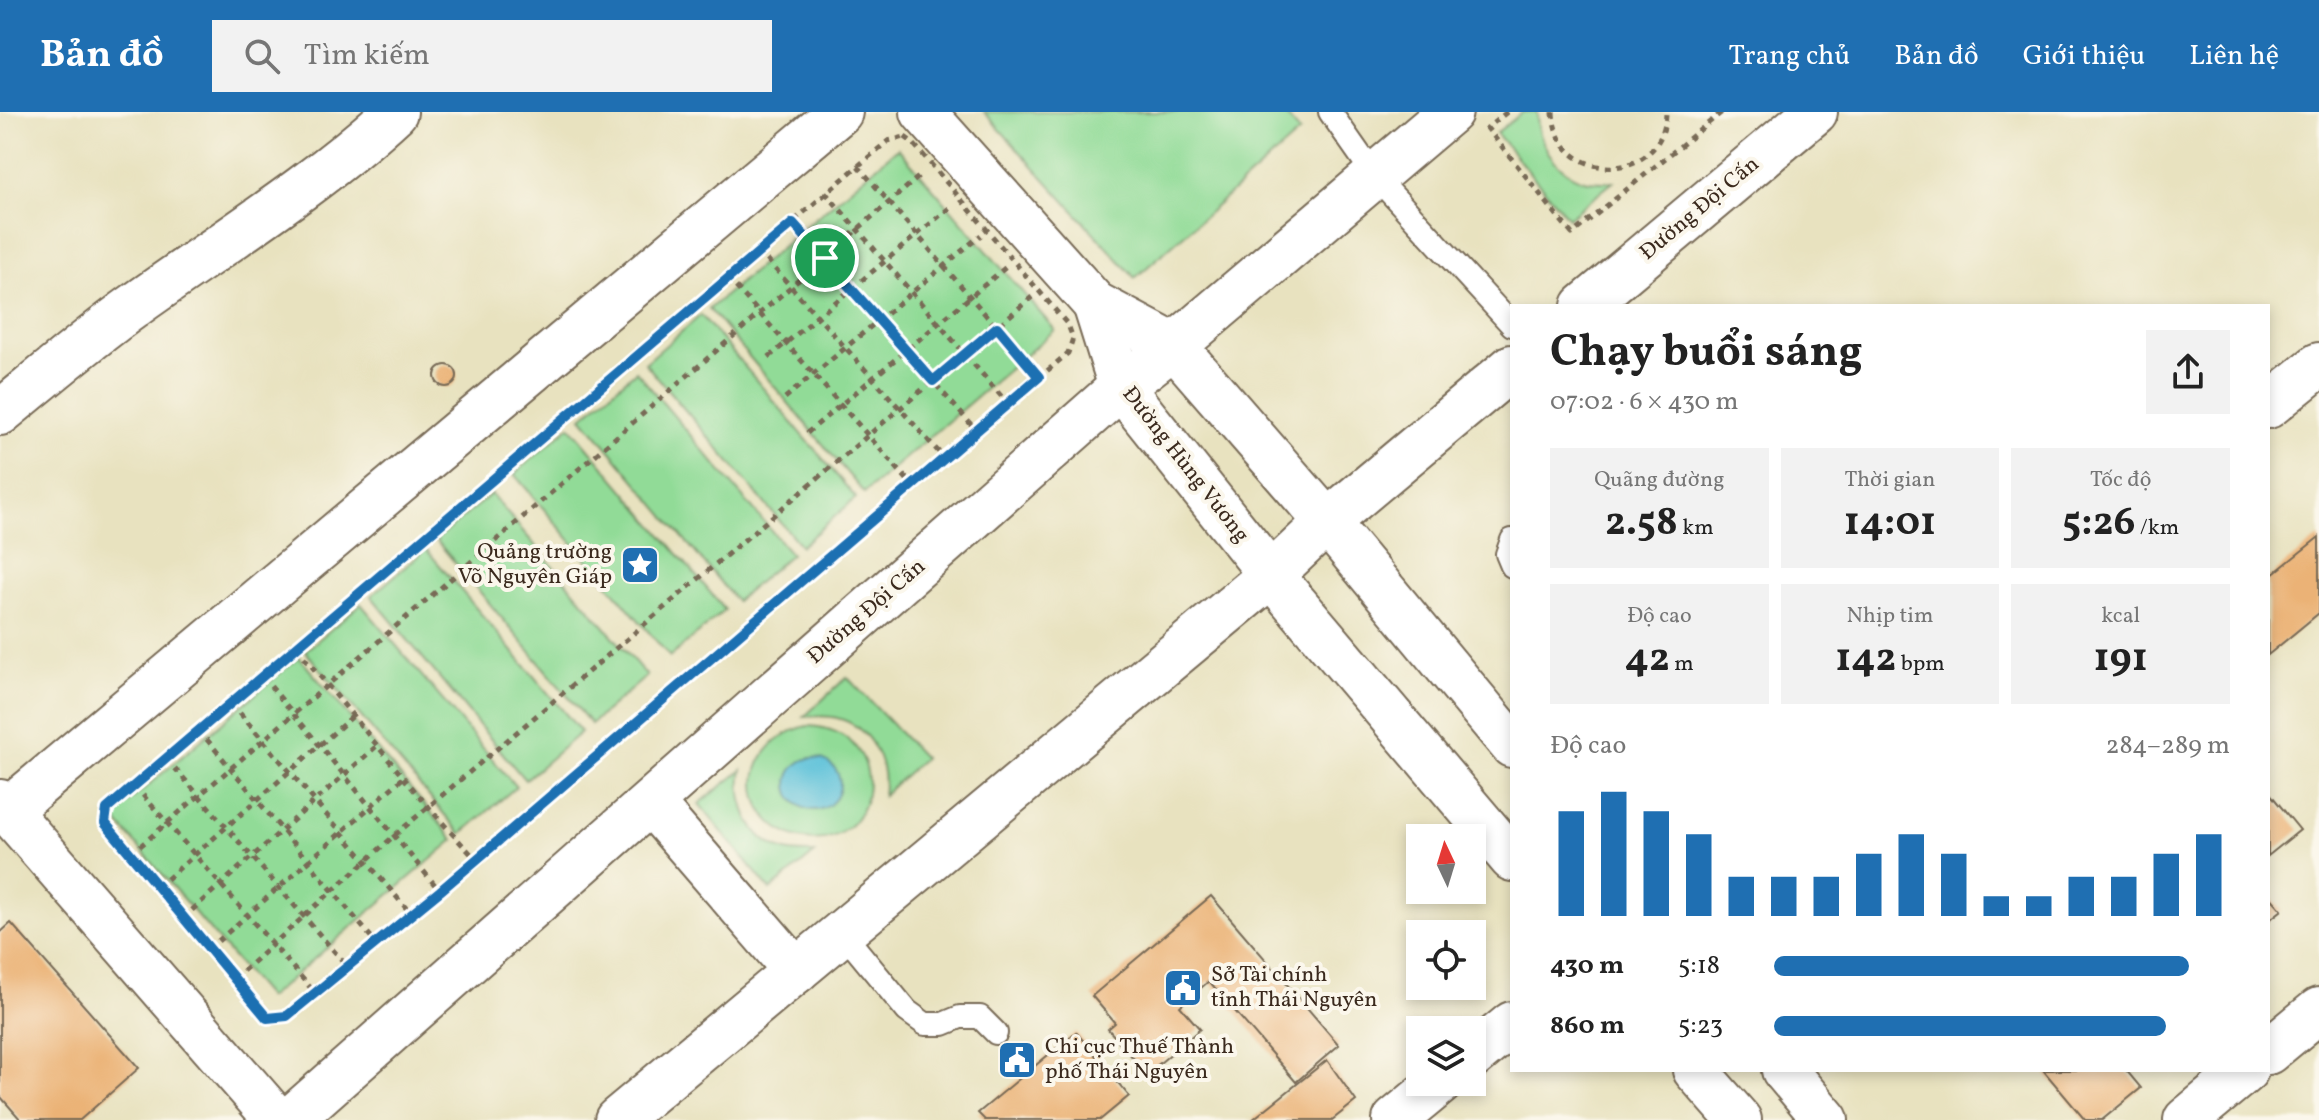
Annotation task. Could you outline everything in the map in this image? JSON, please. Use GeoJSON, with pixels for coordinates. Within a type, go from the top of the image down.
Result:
{"type":"FeatureCollection","features":[{"type":"Feature","properties":{"kind":"street"},"geometry":{"type":"LineString","coordinates":[[0,413],[130,309],[277,205],[368,137],[395,112]]}},
{"type":"Feature","properties":{"kind":"street"},"geometry":{"type":"LineString","coordinates":[[277,1120],[2,810],[840,112]]}},
{"type":"Feature","properties":{"kind":"street"},"geometry":{"type":"LineString","coordinates":[[923,112],[1095,304],[1174,346],[1327,522],[1510,743]]}},
{"type":"Feature","properties":{"kind":"street","name":"Đường Đội Cấn"},"geometry":{"type":"LineString","coordinates":[[290,1120],[1121,387],[1174,346],[1450,112]]}},
{"type":"Feature","properties":{"kind":"street","name":"Đường Đội Cấn"},"geometry":{"type":"LineString","coordinates":[[1586,304],[1812,113]]}},
{"type":"Feature","properties":{"kind":"street","name":"Đường Hùng Vương"},"geometry":{"type":"LineString","coordinates":[[1095,304],[1121,387],[1271,575],[1510,857]]}},
{"type":"Feature","properties":{"kind":"street"},"geometry":{"type":"LineString","coordinates":[[2270,404],[2319,365]]}},
{"type":"Feature","properties":{"kind":"street"},"geometry":{"type":"LineString","coordinates":[[617,1120],[1271,575],[1327,522],[1510,369]]}},
{"type":"Feature","properties":{"kind":"street"},"geometry":{"type":"LineString","coordinates":[[651,803],[796,971]]}},
{"type":"Feature","properties":{"kind":"street"},"geometry":{"type":"LineString","coordinates":[[2270,1050],[2319,1010]]}},
{"type":"Feature","properties":{"kind":"street"},"geometry":{"type":"LineString","coordinates":[[1486,1045],[1510,1026]]}},
{"type":"Feature","properties":{"kind":"street"},"geometry":{"type":"LineString","coordinates":[[1697,1072],[1739,1120]]}},
{"type":"Feature","properties":{"kind":"street"},"geometry":{"type":"LineString","coordinates":[[1786,1072],[1826,1120]]}},
{"type":"Feature","properties":{"kind":"street"},"geometry":{"type":"LineString","coordinates":[[2186,1120],[2227,1076]]}},
{"type":"Feature","properties":{"kind":"street"},"geometry":{"type":"LineString","coordinates":[[1395,1120],[1424,1096]]}},
{"type":"Feature","properties":{"kind":"lane"},"geometry":{"type":"LineString","coordinates":[[1330,112],[1374,175],[1510,323]]}},
{"type":"Feature","properties":{"kind":"lane"},"geometry":{"type":"LineString","coordinates":[[842,932],[907,1011],[925,1024],[943,1024],[960,1017],[980,1017],[996,1033]]}},
{"type":"Feature","properties":{"kind":"path"},"geometry":{"type":"LineString","coordinates":[[1507,112],[1487,128],[1572,234],[1722,112]]}},
{"type":"Feature","properties":{"kind":"path"},"geometry":{"type":"LineString","coordinates":[[1553,112],[1560,141],[1578,159],[1602,168],[1627,166],[1649,153],[1663,132],[1666,112]]}},
{"type":"Feature","properties":{"kind":"path"},"geometry":{"type":"LineString","coordinates":[[905,137],[988,229],[1068,325],[1073,338],[1068,353],[412,915],[287,1016],[267,1018],[105,823],[107,809],[858,166],[888,141],[905,137]]}},
{"type":"Feature","properties":{"kind":"path"},"geometry":{"type":"LineString","coordinates":[[1649,153],[1656,166]]}},
{"type":"Feature","properties":{"kind":"path"},"geometry":{"type":"LineString","coordinates":[[131,854],[932,165]]}},
{"type":"Feature","properties":{"kind":"path"},"geometry":{"type":"LineString","coordinates":[[858,166],[1039,377]]}},
{"type":"Feature","properties":{"kind":"path"},"geometry":{"type":"LineString","coordinates":[[825,193],[1008,404]]}},
{"type":"Feature","properties":{"kind":"path"},"geometry":{"type":"LineString","coordinates":[[769,357],[960,199]]}},
{"type":"Feature","properties":{"kind":"path"},"geometry":{"type":"LineString","coordinates":[[793,223],[976,430]]}},
{"type":"Feature","properties":{"kind":"path"},"geometry":{"type":"LineString","coordinates":[[785,398],[988,229]]}},
{"type":"Feature","properties":{"kind":"path"},"geometry":{"type":"LineString","coordinates":[[759,251],[945,459]]}},
{"type":"Feature","properties":{"kind":"path"},"geometry":{"type":"LineString","coordinates":[[807,433],[1013,260]]}},
{"type":"Feature","properties":{"kind":"path"},"geometry":{"type":"LineString","coordinates":[[728,278],[913,486]]}},
{"type":"Feature","properties":{"kind":"path"},"geometry":{"type":"LineString","coordinates":[[234,979],[395,835],[1039,291]]}},
{"type":"Feature","properties":{"kind":"path"},"geometry":{"type":"LineString","coordinates":[[296,648],[379,744],[427,808],[476,859]]}},
{"type":"Feature","properties":{"kind":"path"},"geometry":{"type":"LineString","coordinates":[[263,677],[440,891]]}},
{"type":"Feature","properties":{"kind":"path"},"geometry":{"type":"LineString","coordinates":[[232,704],[412,915]]}},
{"type":"Feature","properties":{"kind":"path"},"geometry":{"type":"LineString","coordinates":[[158,887],[354,715]]}},
{"type":"Feature","properties":{"kind":"path"},"geometry":{"type":"LineString","coordinates":[[199,730],[376,943]]}},
{"type":"Feature","properties":{"kind":"path"},"geometry":{"type":"LineString","coordinates":[[183,918],[379,744]]}},
{"type":"Feature","properties":{"kind":"path"},"geometry":{"type":"LineString","coordinates":[[167,759],[347,966]]}},
{"type":"Feature","properties":{"kind":"path"},"geometry":{"type":"LineString","coordinates":[[209,949],[404,777]]}},
{"type":"Feature","properties":{"kind":"path"},"geometry":{"type":"LineString","coordinates":[[135,786],[315,993]]}},
{"type":"Feature","properties":{"kind":"green space"},"geometry":{"type":"Polygon","coordinates":[[[984,112],[1283,112],[1300,132],[1135,278],[984,112]]]}},
{"type":"Feature","properties":{"kind":"green space"},"geometry":{"type":"Polygon","coordinates":[[[1523,112],[1537,112],[1543,143],[1563,169],[1585,180],[1613,182],[1568,218],[1496,133],[1523,112]]]}},
{"type":"Feature","properties":{"kind":"green space"},"geometry":{"type":"Polygon","coordinates":[[[898,148],[1055,330],[864,493],[709,309],[898,148]]]}},
{"type":"Feature","properties":{"kind":"green space"},"geometry":{"type":"Polygon","coordinates":[[[701,315],[856,498],[801,546],[645,363],[701,315]]]}},
{"type":"Feature","properties":{"kind":"green space"},"geometry":{"type":"Polygon","coordinates":[[[636,371],[791,554],[736,601],[582,417],[636,371]]]}},
{"type":"Feature","properties":{"kind":"green space"},"geometry":{"type":"Polygon","coordinates":[[[570,426],[725,610],[670,657],[514,474],[570,426]]]}},
{"type":"Feature","properties":{"kind":"green space"},"geometry":{"type":"Polygon","coordinates":[[[491,494],[647,676],[591,724],[436,540],[491,494]]]}},
{"type":"Feature","properties":{"kind":"green space"},"geometry":{"type":"Polygon","coordinates":[[[426,549],[581,732],[525,780],[371,596],[426,549]]]}},
{"type":"Feature","properties":{"kind":"green space"},"geometry":{"type":"Polygon","coordinates":[[[361,604],[516,787],[461,834],[305,651],[361,604]]]}},
{"type":"Feature","properties":{"kind":"green space"},"geometry":{"type":"Polygon","coordinates":[[[299,657],[454,840],[268,998],[112,816],[299,657]]]}},
{"type":"Feature","properties":{"kind":"green space"},"geometry":{"type":"Polygon","coordinates":[[[847,677],[924,758],[883,795],[883,771],[879,759],[859,729],[833,717],[804,717],[847,677]]]}},
{"type":"Feature","properties":{"kind":"green space"},"geometry":{"type":"Polygon","coordinates":[[[807,726],[836,732],[856,747],[866,768],[868,790],[861,811],[847,829],[826,838],[799,838],[782,831],[764,814],[756,795],[755,781],[763,756],[781,737],[807,726]],[[811,758],[795,766],[789,791],[799,805],[817,810],[832,802],[811,758]]]}},
{"type":"Feature","properties":{"kind":"green space"},"geometry":{"type":"Polygon","coordinates":[[[742,770],[741,794],[754,828],[772,845],[787,851],[815,853],[770,890],[699,804],[742,770]]]}},
{"type":"Feature","properties":{"kind":"water"},"geometry":{"type":"Polygon","coordinates":[[[814,758],[832,766],[840,784],[832,802],[814,810],[796,802],[788,784],[796,766],[814,758]]]}},
{"type":"Feature","properties":{"kind":"building"},"geometry":{"type":"Polygon","coordinates":[[[446,365],[454,368],[457,376],[454,384],[446,387],[438,384],[435,376],[438,368],[446,365]]]}},
{"type":"Feature","properties":{"kind":"building"},"geometry":{"type":"Polygon","coordinates":[[[2319,537],[2319,613],[2270,653],[2270,576],[2319,537]]]}},
{"type":"Feature","properties":{"kind":"building"},"geometry":{"type":"Polygon","coordinates":[[[2270,793],[2300,830],[2270,854],[2270,793]]]}},
{"type":"Feature","properties":{"kind":"building"},"geometry":{"type":"Polygon","coordinates":[[[1211,896],[1339,1045],[1296,1082],[1209,981],[1180,1006],[1200,1029],[1147,1074],[1108,1029],[1115,1023],[1092,996],[1211,896]]]}},
{"type":"Feature","properties":{"kind":"building"},"geometry":{"type":"Polygon","coordinates":[[[2270,896],[2282,910],[2270,919],[2270,896]]]}},
{"type":"Feature","properties":{"kind":"building"},"geometry":{"type":"Polygon","coordinates":[[[11,923],[139,1068],[80,1120],[21,1120],[0,1096],[0,933],[11,923]]]}},
{"type":"Feature","properties":{"kind":"building"},"geometry":{"type":"Polygon","coordinates":[[[1076,1032],[1129,1096],[1100,1120],[985,1120],[978,1113],[1076,1032]]]}},
{"type":"Feature","properties":{"kind":"building"},"geometry":{"type":"Polygon","coordinates":[[[1327,1060],[1356,1101],[1332,1120],[1252,1120],[1327,1060]]]}},
{"type":"Feature","properties":{"kind":"building"},"geometry":{"type":"Polygon","coordinates":[[[2045,1072],[2128,1072],[2141,1088],[2102,1120],[2085,1120],[2045,1072]]]}},
{"type":"Feature","properties":{"kind":"place","name":"Quảng trường Võ Nguyên Giáp"},"geometry":{"type":"Point","coordinates":[640,565]}},
{"type":"Feature","properties":{"kind":"place","name":"Sở Tài chính tỉnh Thái Nguyên"},"geometry":{"type":"Point","coordinates":[1183,988]}},
{"type":"Feature","properties":{"kind":"place","name":"Chi cục Thuế Thành phố Thái Nguyên"},"geometry":{"type":"Point","coordinates":[1017,1060]}},
{"type":"Feature","properties":{"kind":"route"},"geometry":{"type":"LineString","coordinates":[[793,223],[825,258],[933,381],[997,327],[1039,377],[412,915],[287,1016],[267,1018],[105,823],[107,809],[793,223]]}}]}
